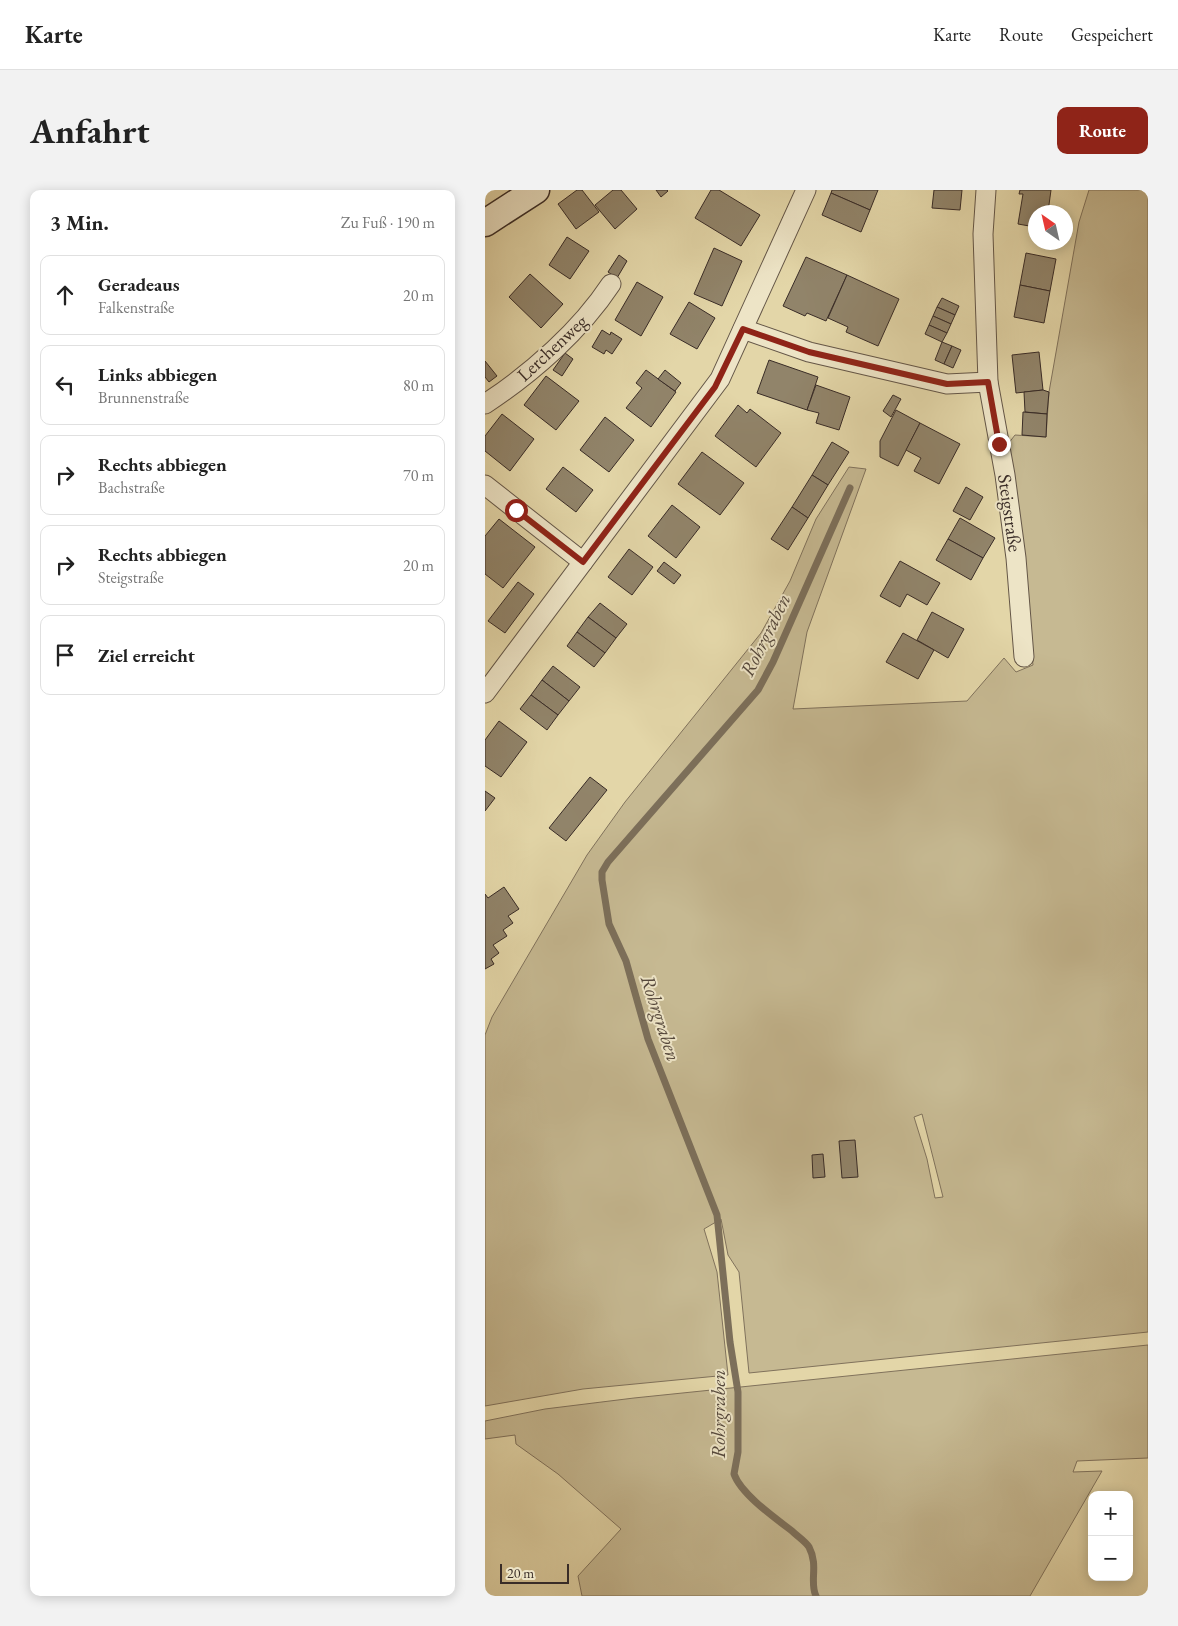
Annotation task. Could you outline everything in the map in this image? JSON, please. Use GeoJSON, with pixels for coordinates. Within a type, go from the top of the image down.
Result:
{"type":"FeatureCollection","features":[{"type":"Feature","properties":{"kind":"main road"},"geometry":{"type":"LineString","coordinates":[[485,223],[536,190]]}},
{"type":"Feature","properties":{"kind":"street"},"geometry":{"type":"LineString","coordinates":[[485,693],[715,387],[806,190]]}},
{"type":"Feature","properties":{"kind":"street","name":"Steigstraße"},"geometry":{"type":"LineString","coordinates":[[986,190],[983,251],[988,382],[1006,480],[1016,558],[1024,657]]}},
{"type":"Feature","properties":{"kind":"street","name":"Lerchenweg"},"geometry":{"type":"LineString","coordinates":[[485,404],[507,389],[555,348],[593,310],[611,284]]}},
{"type":"Feature","properties":{"kind":"street"},"geometry":{"type":"LineString","coordinates":[[743,329],[809,352],[947,384],[988,382]]}},
{"type":"Feature","properties":{"kind":"street"},"geometry":{"type":"LineString","coordinates":[[485,485],[583,562]]}},
{"type":"Feature","properties":{"kind":"shaded area"},"geometry":{"type":"Polygon","coordinates":[[[1089,190],[1148,190],[1148,1332],[749,1373],[739,1272],[728,1255],[721,1219],[704,1229],[717,1272],[728,1375],[583,1389],[485,1406],[485,1035],[492,1017],[587,855],[625,802],[761,633],[790,581],[816,519],[849,467],[866,469],[807,632],[793,709],[967,701],[1004,658],[1016,672],[1033,665],[1008,444],[1015,435],[1046,437],[1049,392],[1079,222],[1089,190]],[[922,1114],[914,1117],[927,1159],[935,1198],[943,1197],[922,1114]]]}},
{"type":"Feature","properties":{"kind":"shaded area"},"geometry":{"type":"Polygon","coordinates":[[[1148,1345],[1148,1458],[1077,1461],[1073,1472],[1102,1471],[1090,1491],[1088,1491],[1088,1495],[1030,1596],[582,1596],[578,1576],[621,1529],[558,1474],[516,1444],[515,1435],[485,1439],[485,1421],[545,1409],[634,1398],[1148,1345]]]}},
{"type":"Feature","properties":{"kind":"building"},"geometry":{"type":"Polygon","coordinates":[[[577,190],[582,190],[599,212],[576,229],[558,204],[577,190]]]}},
{"type":"Feature","properties":{"kind":"building"},"geometry":{"type":"Polygon","coordinates":[[[613,190],[621,190],[637,209],[615,229],[595,205],[613,190]]]}},
{"type":"Feature","properties":{"kind":"building"},"geometry":{"type":"Polygon","coordinates":[[[656,190],[667,190],[668,191],[661,197],[656,190]]]}},
{"type":"Feature","properties":{"kind":"building"},"geometry":{"type":"Polygon","coordinates":[[[711,190],[719,190],[760,215],[741,246],[695,218],[711,190]]]}},
{"type":"Feature","properties":{"kind":"building"},"geometry":{"type":"Polygon","coordinates":[[[832,190],[878,190],[870,210],[831,193],[832,190]]]}},
{"type":"Feature","properties":{"kind":"building"},"geometry":{"type":"Polygon","coordinates":[[[934,190],[962,190],[960,210],[932,208],[934,190]]]}},
{"type":"Feature","properties":{"kind":"building"},"geometry":{"type":"Polygon","coordinates":[[[1020,190],[1051,190],[1049,205],[1028,205],[1028,226],[1018,224],[1023,194],[1019,194],[1020,190]]]}},
{"type":"Feature","properties":{"kind":"building"},"geometry":{"type":"Polygon","coordinates":[[[831,193],[870,210],[861,232],[822,215],[831,193]]]}},
{"type":"Feature","properties":{"kind":"building"},"geometry":{"type":"Polygon","coordinates":[[[567,237],[589,251],[570,279],[549,265],[567,237]]]}},
{"type":"Feature","properties":{"kind":"building"},"geometry":{"type":"Polygon","coordinates":[[[714,248],[742,261],[722,306],[694,294],[714,248]]]}},
{"type":"Feature","properties":{"kind":"building"},"geometry":{"type":"Polygon","coordinates":[[[1026,253],[1056,259],[1050,291],[1020,285],[1026,253]]]}},
{"type":"Feature","properties":{"kind":"building"},"geometry":{"type":"Polygon","coordinates":[[[619,255],[627,261],[617,278],[608,272],[619,255]]]}},
{"type":"Feature","properties":{"kind":"building"},"geometry":{"type":"Polygon","coordinates":[[[806,257],[847,275],[826,321],[807,313],[805,316],[783,306],[806,257]]]}},
{"type":"Feature","properties":{"kind":"building"},"geometry":{"type":"Polygon","coordinates":[[[530,274],[563,304],[541,328],[509,297],[530,274]]]}},
{"type":"Feature","properties":{"kind":"building"},"geometry":{"type":"Polygon","coordinates":[[[847,275],[899,299],[878,346],[846,332],[848,327],[828,318],[847,275]]]}},
{"type":"Feature","properties":{"kind":"building"},"geometry":{"type":"Polygon","coordinates":[[[637,282],[663,297],[641,336],[615,320],[637,282]]]}},
{"type":"Feature","properties":{"kind":"building"},"geometry":{"type":"Polygon","coordinates":[[[1020,285],[1050,291],[1044,323],[1014,317],[1020,285]]]}},
{"type":"Feature","properties":{"kind":"building"},"geometry":{"type":"Polygon","coordinates":[[[942,298],[959,306],[955,315],[937,307],[942,298]]]}},
{"type":"Feature","properties":{"kind":"building"},"geometry":{"type":"Polygon","coordinates":[[[689,302],[715,318],[697,349],[670,334],[689,302]]]}},
{"type":"Feature","properties":{"kind":"building"},"geometry":{"type":"Polygon","coordinates":[[[937,307],[955,315],[951,324],[933,316],[937,307]]]}},
{"type":"Feature","properties":{"kind":"building"},"geometry":{"type":"Polygon","coordinates":[[[933,316],[951,324],[947,333],[929,325],[933,316]]]}},
{"type":"Feature","properties":{"kind":"building"},"geometry":{"type":"Polygon","coordinates":[[[929,325],[947,333],[942,342],[925,334],[929,325]]]}},
{"type":"Feature","properties":{"kind":"building"},"geometry":{"type":"Polygon","coordinates":[[[602,330],[610,335],[611,332],[622,339],[612,354],[606,350],[604,354],[592,347],[602,330]]]}},
{"type":"Feature","properties":{"kind":"building"},"geometry":{"type":"Polygon","coordinates":[[[942,342],[952,346],[944,364],[935,360],[942,342]]]}},
{"type":"Feature","properties":{"kind":"building"},"geometry":{"type":"Polygon","coordinates":[[[952,346],[961,350],[953,368],[944,364],[952,346]]]}},
{"type":"Feature","properties":{"kind":"building"},"geometry":{"type":"Polygon","coordinates":[[[1039,352],[1043,390],[1016,393],[1012,355],[1039,352]]]}},
{"type":"Feature","properties":{"kind":"building"},"geometry":{"type":"Polygon","coordinates":[[[565,353],[573,359],[562,376],[553,370],[565,353]]]}},
{"type":"Feature","properties":{"kind":"building"},"geometry":{"type":"Polygon","coordinates":[[[769,360],[818,377],[807,410],[757,393],[769,360]]]}},
{"type":"Feature","properties":{"kind":"building"},"geometry":{"type":"Polygon","coordinates":[[[485,361],[497,376],[489,382],[485,377],[485,361]]]}},
{"type":"Feature","properties":{"kind":"building"},"geometry":{"type":"Polygon","coordinates":[[[646,370],[676,392],[651,427],[626,408],[642,388],[636,383],[646,370]]]}},
{"type":"Feature","properties":{"kind":"building"},"geometry":{"type":"Polygon","coordinates":[[[665,370],[681,383],[675,391],[658,379],[665,370]]]}},
{"type":"Feature","properties":{"kind":"building"},"geometry":{"type":"Polygon","coordinates":[[[546,376],[579,401],[556,430],[524,405],[546,376]]]}},
{"type":"Feature","properties":{"kind":"building"},"geometry":{"type":"Polygon","coordinates":[[[816,385],[850,397],[839,430],[816,423],[819,413],[807,410],[816,385]]]}},
{"type":"Feature","properties":{"kind":"building"},"geometry":{"type":"Polygon","coordinates":[[[1043,390],[1049,392],[1047,414],[1025,412],[1024,392],[1043,390]]]}},
{"type":"Feature","properties":{"kind":"building"},"geometry":{"type":"Polygon","coordinates":[[[893,395],[901,399],[891,417],[883,411],[893,395]]]}},
{"type":"Feature","properties":{"kind":"building"},"geometry":{"type":"Polygon","coordinates":[[[738,405],[747,413],[750,409],[781,433],[756,467],[715,436],[738,405]]]}},
{"type":"Feature","properties":{"kind":"building"},"geometry":{"type":"Polygon","coordinates":[[[896,410],[920,423],[898,466],[880,457],[880,441],[896,410]]]}},
{"type":"Feature","properties":{"kind":"building"},"geometry":{"type":"Polygon","coordinates":[[[1023,412],[1047,414],[1046,437],[1022,435],[1023,412]]]}},
{"type":"Feature","properties":{"kind":"building"},"geometry":{"type":"Polygon","coordinates":[[[502,414],[534,439],[510,471],[485,451],[485,436],[502,414]]]}},
{"type":"Feature","properties":{"kind":"building"},"geometry":{"type":"Polygon","coordinates":[[[605,417],[634,440],[609,472],[580,450],[605,417]]]}},
{"type":"Feature","properties":{"kind":"building"},"geometry":{"type":"Polygon","coordinates":[[[920,423],[960,444],[939,484],[914,471],[921,458],[906,450],[920,423]]]}},
{"type":"Feature","properties":{"kind":"building"},"geometry":{"type":"Polygon","coordinates":[[[832,442],[849,452],[828,485],[812,475],[832,442]]]}},
{"type":"Feature","properties":{"kind":"building"},"geometry":{"type":"Polygon","coordinates":[[[702,452],[744,483],[720,515],[678,484],[702,452]]]}},
{"type":"Feature","properties":{"kind":"building"},"geometry":{"type":"Polygon","coordinates":[[[563,467],[593,490],[576,512],[546,489],[563,467]]]}},
{"type":"Feature","properties":{"kind":"building"},"geometry":{"type":"Polygon","coordinates":[[[812,475],[828,485],[808,518],[792,507],[812,475]]]}},
{"type":"Feature","properties":{"kind":"building"},"geometry":{"type":"Polygon","coordinates":[[[966,487],[983,497],[970,520],[953,511],[966,487]]]}},
{"type":"Feature","properties":{"kind":"building"},"geometry":{"type":"Polygon","coordinates":[[[672,505],[700,527],[676,558],[648,536],[672,505]]]}},
{"type":"Feature","properties":{"kind":"building"},"geometry":{"type":"Polygon","coordinates":[[[792,507],[808,518],[788,550],[771,539],[792,507]]]}},
{"type":"Feature","properties":{"kind":"building"},"geometry":{"type":"Polygon","coordinates":[[[960,518],[995,538],[983,558],[948,539],[960,518]]]}},
{"type":"Feature","properties":{"kind":"building"},"geometry":{"type":"Polygon","coordinates":[[[499,519],[535,547],[503,588],[485,574],[485,536],[499,519]]]}},
{"type":"Feature","properties":{"kind":"building"},"geometry":{"type":"Polygon","coordinates":[[[948,539],[983,558],[971,580],[936,560],[948,539]]]}},
{"type":"Feature","properties":{"kind":"building"},"geometry":{"type":"Polygon","coordinates":[[[629,549],[653,567],[632,595],[608,577],[629,549]]]}},
{"type":"Feature","properties":{"kind":"building"},"geometry":{"type":"Polygon","coordinates":[[[900,561],[940,583],[927,605],[907,594],[900,607],[880,596],[900,561]]]}},
{"type":"Feature","properties":{"kind":"building"},"geometry":{"type":"Polygon","coordinates":[[[664,562],[681,575],[674,584],[657,571],[664,562]]]}},
{"type":"Feature","properties":{"kind":"building"},"geometry":{"type":"Polygon","coordinates":[[[518,582],[534,594],[505,633],[488,621],[518,582]]]}},
{"type":"Feature","properties":{"kind":"building"},"geometry":{"type":"Polygon","coordinates":[[[600,603],[627,624],[616,638],[588,617],[600,603]]]}},
{"type":"Feature","properties":{"kind":"building"},"geometry":{"type":"Polygon","coordinates":[[[932,612],[964,629],[948,658],[917,640],[932,612]]]}},
{"type":"Feature","properties":{"kind":"building"},"geometry":{"type":"Polygon","coordinates":[[[588,617],[616,638],[605,653],[577,632],[588,617]]]}},
{"type":"Feature","properties":{"kind":"building"},"geometry":{"type":"Polygon","coordinates":[[[577,632],[605,653],[594,667],[567,646],[577,632]]]}},
{"type":"Feature","properties":{"kind":"building"},"geometry":{"type":"Polygon","coordinates":[[[903,633],[934,650],[918,679],[886,662],[903,633]]]}},
{"type":"Feature","properties":{"kind":"building"},"geometry":{"type":"Polygon","coordinates":[[[553,666],[580,687],[569,701],[542,680],[553,666]]]}},
{"type":"Feature","properties":{"kind":"building"},"geometry":{"type":"Polygon","coordinates":[[[542,680],[569,701],[558,715],[531,695],[542,680]]]}},
{"type":"Feature","properties":{"kind":"building"},"geometry":{"type":"Polygon","coordinates":[[[531,695],[558,715],[547,730],[520,709],[531,695]]]}},
{"type":"Feature","properties":{"kind":"building"},"geometry":{"type":"Polygon","coordinates":[[[499,721],[527,742],[501,777],[485,766],[485,740],[499,721]]]}},
{"type":"Feature","properties":{"kind":"building"},"geometry":{"type":"Polygon","coordinates":[[[590,777],[607,790],[566,841],[549,828],[590,777]]]}},
{"type":"Feature","properties":{"kind":"building"},"geometry":{"type":"Polygon","coordinates":[[[485,791],[495,798],[485,811],[485,791]]]}},
{"type":"Feature","properties":{"kind":"building"},"geometry":{"type":"Polygon","coordinates":[[[504,887],[519,909],[508,916],[513,923],[503,930],[507,936],[493,945],[499,953],[491,959],[494,964],[485,969],[485,894],[488,898],[504,887]]]}},
{"type":"Feature","properties":{"kind":"building"},"geometry":{"type":"Polygon","coordinates":[[[855,1140],[858,1177],[842,1178],[839,1141],[855,1140]]]}},
{"type":"Feature","properties":{"kind":"building"},"geometry":{"type":"Polygon","coordinates":[[[823,1154],[825,1177],[813,1178],[812,1155],[823,1154]]]}},
{"type":"Feature","properties":{"kind":"waterway","name":"Rohrgraben"},"geometry":{"type":"LineString","coordinates":[[816,1596],[813,1585],[814,1567],[809,1547],[751,1497],[738,1482],[734,1474],[738,1452],[738,1392],[730,1342],[717,1215],[648,1039],[626,961],[609,924],[602,872],[608,862],[758,690],[773,662],[850,488]]}},
{"type":"Feature","properties":{"kind":"route"},"geometry":{"type":"LineString","coordinates":[[516,510],[583,562],[715,387],[743,329],[809,352],[947,384],[958,385],[988,382],[999,444]]}}]}
